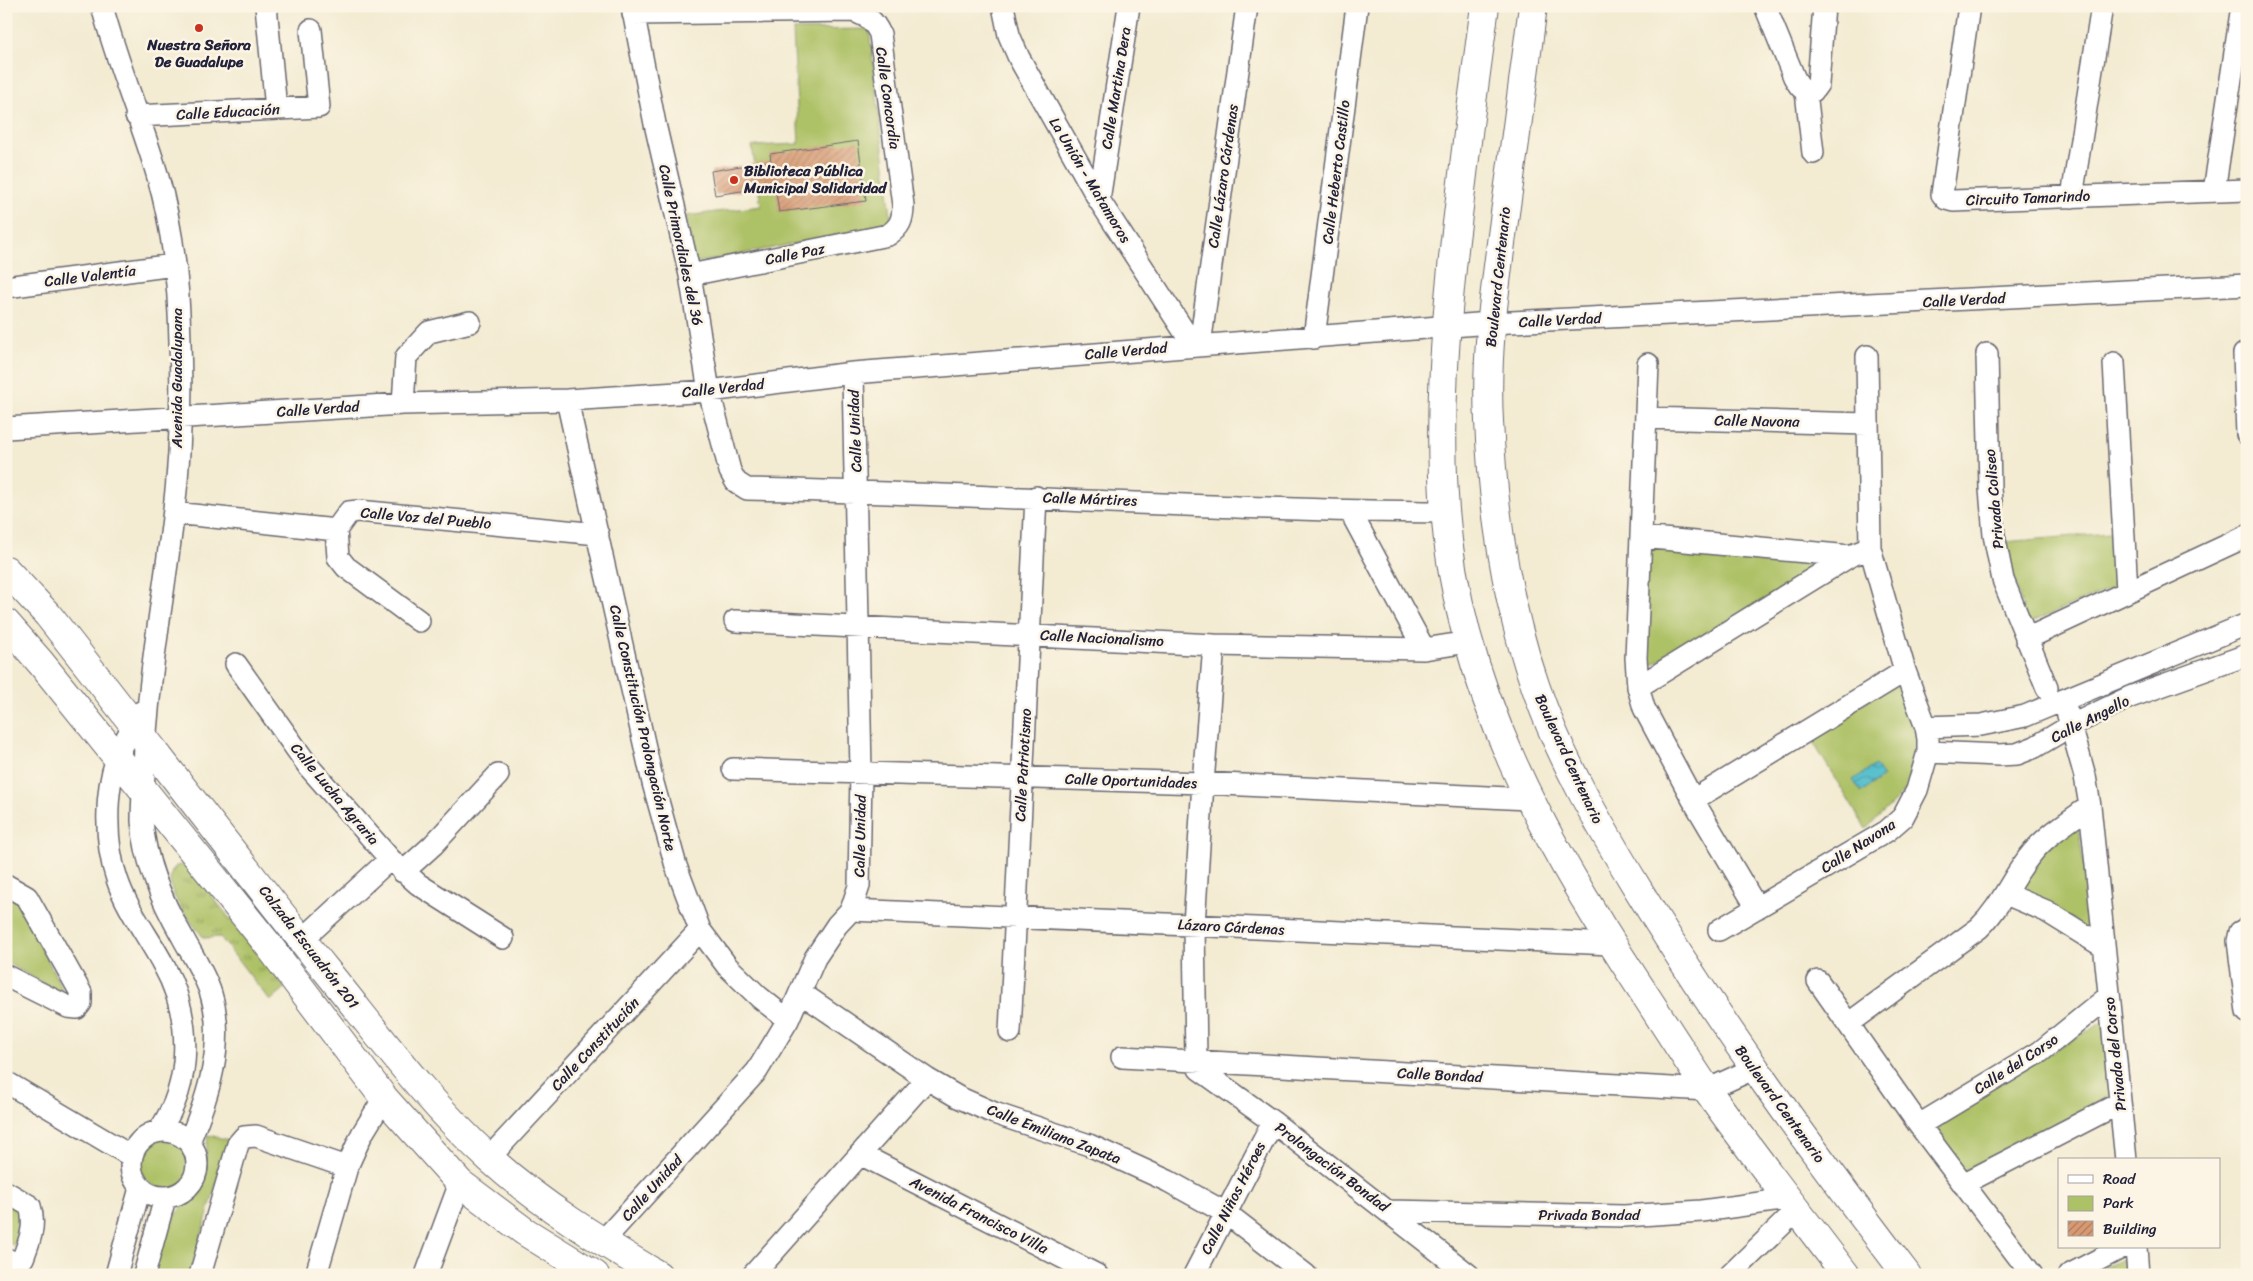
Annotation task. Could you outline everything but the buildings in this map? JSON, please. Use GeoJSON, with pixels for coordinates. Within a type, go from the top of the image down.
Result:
{"type":"FeatureCollection","features":[{"type":"Feature","properties":{"kind":"main road"},"geometry":{"type":"LineString","coordinates":[[1485,6],[1466,142],[1446,327],[1441,420],[1445,512],[1453,572],[1468,642],[1492,713],[1528,799],[1567,871],[1611,944],[1707,1090],[1846,1275]]}},
{"type":"Feature","properties":{"kind":"main road","name":"Boulevard Centenario"},"geometry":{"type":"LineString","coordinates":[[1533,6],[1490,323],[1488,419],[1496,507],[1513,609],[1536,688],[1570,767],[1604,832],[1658,922],[1753,1069],[1907,1275]]}},
{"type":"Feature","properties":{"kind":"main road","name":"Calzada Escuadrón 201"},"geometry":{"type":"LineString","coordinates":[[6,570],[48,615],[296,933],[440,1110],[489,1158],[535,1197],[602,1242],[658,1275]]}},
{"type":"Feature","properties":{"kind":"main road","name":"Calzada Escuadrón 201"},"geometry":{"type":"LineString","coordinates":[[6,624],[117,757],[266,942],[384,1098],[460,1183],[524,1232],[595,1275]]}},
{"type":"Feature","properties":{"kind":"main road"},"geometry":{"type":"LineString","coordinates":[[266,942],[296,933]]}},
{"type":"Feature","properties":{"kind":"street","name":"Avenida Guadalupana"},"geometry":{"type":"LineString","coordinates":[[102,6],[114,52],[157,174],[170,229],[180,341],[179,418],[174,513],[148,699],[139,732]]}},
{"type":"Feature","properties":{"kind":"street"},"geometry":{"type":"LineString","coordinates":[[266,6],[276,109]]}},
{"type":"Feature","properties":{"kind":"street","name":"La Unión - Matamoros"},"geometry":{"type":"LineString","coordinates":[[1003,6],[1009,35],[1018,58],[1099,200],[1197,345]]}},
{"type":"Feature","properties":{"kind":"street","name":"Calle Martina Dera"},"geometry":{"type":"LineString","coordinates":[[1099,200],[1129,6]]}},
{"type":"Feature","properties":{"kind":"street","name":"Calle Lázaro Cárdenas"},"geometry":{"type":"LineString","coordinates":[[1197,345],[1247,6]]}},
{"type":"Feature","properties":{"kind":"street","name":"Calle Heberto Castillo"},"geometry":{"type":"LineString","coordinates":[[1314,338],[1357,6]]}},
{"type":"Feature","properties":{"kind":"street"},"geometry":{"type":"LineString","coordinates":[[1765,6],[1794,77],[1799,87],[1806,92],[1813,91],[1818,84],[1824,6]]}},
{"type":"Feature","properties":{"kind":"street","name":"Circuito Tamarindo"},"geometry":{"type":"LineString","coordinates":[[1968,6],[1942,194],[1946,200],[2247,190]]}},
{"type":"Feature","properties":{"kind":"street"},"geometry":{"type":"LineString","coordinates":[[2072,197],[2102,6]]}},
{"type":"Feature","properties":{"kind":"street"},"geometry":{"type":"LineString","coordinates":[[2214,191],[2242,6]]}},
{"type":"Feature","properties":{"kind":"street","name":"Calle Concordia"},"geometry":{"type":"LineString","coordinates":[[633,10],[853,12],[864,15],[874,21],[880,34],[903,206],[903,218],[898,228]]}},
{"type":"Feature","properties":{"kind":"street","name":"Calle Primordiales del 36"},"geometry":{"type":"LineString","coordinates":[[633,10],[655,124],[690,275],[709,391],[730,471],[736,482]]}},
{"type":"Feature","properties":{"kind":"street","name":"Calle Educación"},"geometry":{"type":"LineString","coordinates":[[136,116],[319,107],[311,30]]}},
{"type":"Feature","properties":{"kind":"street"},"geometry":{"type":"LineString","coordinates":[[1806,92],[1813,153]]}},
{"type":"Feature","properties":{"kind":"street","name":"Calle Paz"},"geometry":{"type":"LineString","coordinates":[[690,275],[888,235],[898,228]]}},
{"type":"Feature","properties":{"kind":"street","name":"Calle Valentía"},"geometry":{"type":"LineString","coordinates":[[6,287],[174,265]]}},
{"type":"Feature","properties":{"kind":"street","name":"Calle Verdad"},"geometry":{"type":"LineString","coordinates":[[6,428],[403,404],[567,400],[709,391],[853,373],[1490,323],[2247,285]]}},
{"type":"Feature","properties":{"kind":"street"},"geometry":{"type":"LineString","coordinates":[[403,404],[406,357],[429,332],[470,322]]}},
{"type":"Feature","properties":{"kind":"street","name":"Privada Coliseo"},"geometry":{"type":"LineString","coordinates":[[1987,354],[1990,489],[1994,535],[2003,580],[2047,688]]}},
{"type":"Feature","properties":{"kind":"street"},"geometry":{"type":"LineString","coordinates":[[2244,354],[2247,434]]}},
{"type":"Feature","properties":{"kind":"street","name":"Calle Navona"},"geometry":{"type":"LineString","coordinates":[[1719,930],[1887,831],[1903,816],[1917,790],[1928,752],[1926,727],[1905,671],[1870,548],[1867,356]]}},
{"type":"Feature","properties":{"kind":"street"},"geometry":{"type":"LineString","coordinates":[[2114,363],[2127,590]]}},
{"type":"Feature","properties":{"kind":"street"},"geometry":{"type":"LineString","coordinates":[[1648,364],[1636,658],[1638,687],[1644,708],[1693,800],[1756,908]]}},
{"type":"Feature","properties":{"kind":"street","name":"Calle Unidad"},"geometry":{"type":"LineString","coordinates":[[602,1242],[757,1072],[788,1020],[815,958],[837,925],[851,910],[859,886],[861,772],[857,491],[853,373]]}},
{"type":"Feature","properties":{"kind":"street","name":"Calle Constitución Prolongación Norte"},"geometry":{"type":"LineString","coordinates":[[567,400],[653,782],[676,866],[700,930],[727,966],[759,997],[788,1020]]}},
{"type":"Feature","properties":{"kind":"street","name":"Calle Navona"},"geometry":{"type":"LineString","coordinates":[[1646,418],[1868,424]]}},
{"type":"Feature","properties":{"kind":"street","name":"Calle Mártires"},"geometry":{"type":"LineString","coordinates":[[736,482],[747,489],[1036,497],[1350,511],[1445,512]]}},
{"type":"Feature","properties":{"kind":"street","name":"Calle Patriotismo"},"geometry":{"type":"LineString","coordinates":[[1010,1032],[1036,497]]}},
{"type":"Feature","properties":{"kind":"street","name":"Calle Voz del Pueblo"},"geometry":{"type":"LineString","coordinates":[[336,530],[349,512],[358,510],[598,534]]}},
{"type":"Feature","properties":{"kind":"street"},"geometry":{"type":"LineString","coordinates":[[1350,511],[1424,649]]}},
{"type":"Feature","properties":{"kind":"street"},"geometry":{"type":"LineString","coordinates":[[174,513],[336,530],[338,557],[346,567],[419,621]]}},
{"type":"Feature","properties":{"kind":"street"},"geometry":{"type":"LineString","coordinates":[[2026,639],[2127,590],[2247,536]]}},
{"type":"Feature","properties":{"kind":"street"},"geometry":{"type":"LineString","coordinates":[[1641,537],[1850,556]]}},
{"type":"Feature","properties":{"kind":"street"},"geometry":{"type":"LineString","coordinates":[[1638,687],[1850,556],[1870,548]]}},
{"type":"Feature","properties":{"kind":"street","name":"Calle Nacionalismo"},"geometry":{"type":"LineString","coordinates":[[735,621],[1029,634],[1214,645],[1424,649],[1468,642]]}},
{"type":"Feature","properties":{"kind":"street","name":"Calle Angello"},"geometry":{"type":"LineString","coordinates":[[1926,727],[2004,721],[2041,711],[2247,624]]}},
{"type":"Feature","properties":{"kind":"street"},"geometry":{"type":"LineString","coordinates":[[1196,1060],[1194,925],[1214,645]]}},
{"type":"Feature","properties":{"kind":"street","name":"Calle Angello"},"geometry":{"type":"LineString","coordinates":[[1928,752],[1999,756],[2017,754],[2035,747],[2072,725],[2130,697],[2247,655]]}},
{"type":"Feature","properties":{"kind":"street","name":"Calle Lucha Agraria"},"geometry":{"type":"LineString","coordinates":[[236,664],[309,767],[396,865],[503,938]]}},
{"type":"Feature","properties":{"kind":"street"},"geometry":{"type":"LineString","coordinates":[[1693,800],[1905,671]]}},
{"type":"Feature","properties":{"kind":"street","name":"Privada del Corso"},"geometry":{"type":"LineString","coordinates":[[2064,701],[2072,725],[2090,806],[2126,1158]]}},
{"type":"Feature","properties":{"kind":"street"},"geometry":{"type":"LineString","coordinates":[[139,732],[117,757],[109,793],[108,829],[117,879],[126,901],[176,991],[184,1023],[185,1049],[182,1076],[170,1115],[159,1131]]}},
{"type":"Feature","properties":{"kind":"street"},"geometry":{"type":"LineString","coordinates":[[139,732],[143,790],[142,821],[147,851],[161,896],[208,984],[215,1012],[215,1048],[208,1089],[189,1142]]}},
{"type":"Feature","properties":{"kind":"street","name":"Calle Oportunidades"},"geometry":{"type":"LineString","coordinates":[[734,769],[1203,783],[1528,799]]}},
{"type":"Feature","properties":{"kind":"street"},"geometry":{"type":"LineString","coordinates":[[296,933],[396,865],[433,845],[498,775]]}},
{"type":"Feature","properties":{"kind":"street"},"geometry":{"type":"LineString","coordinates":[[1848,1024],[1979,928],[1995,911],[2032,853],[2045,840],[2090,806]]}},
{"type":"Feature","properties":{"kind":"street"},"geometry":{"type":"LineString","coordinates":[[111,854],[147,851]]}},
{"type":"Feature","properties":{"kind":"street"},"geometry":{"type":"LineString","coordinates":[[6,885],[27,897],[81,993],[81,1003],[77,1008],[68,1007],[6,976]]}},
{"type":"Feature","properties":{"kind":"street"},"geometry":{"type":"LineString","coordinates":[[2006,894],[2046,911],[2104,948]]}},
{"type":"Feature","properties":{"kind":"street","name":"Lázaro Cárdenas"},"geometry":{"type":"LineString","coordinates":[[851,910],[1611,944]]}},
{"type":"Feature","properties":{"kind":"street"},"geometry":{"type":"LineString","coordinates":[[2247,928],[2240,932],[2238,941],[2247,1012]]}},
{"type":"Feature","properties":{"kind":"street","name":"Calle Constitución"},"geometry":{"type":"LineString","coordinates":[[489,1158],[700,930]]}},
{"type":"Feature","properties":{"kind":"street"},"geometry":{"type":"LineString","coordinates":[[1818,981],[1919,1125],[2032,1275]]}},
{"type":"Feature","properties":{"kind":"street"},"geometry":{"type":"LineString","coordinates":[[176,991],[208,984]]}},
{"type":"Feature","properties":{"kind":"street","name":"Calle Emiliano Zapata"},"geometry":{"type":"LineString","coordinates":[[801,993],[927,1079],[958,1097],[994,1113],[1090,1145],[1168,1181],[1226,1213],[1306,1275]]}},
{"type":"Feature","properties":{"kind":"street","name":"Calle del Corso"},"geometry":{"type":"LineString","coordinates":[[1919,1125],[2040,1052],[2108,997]]}},
{"type":"Feature","properties":{"kind":"street","name":"Calle Bondad"},"geometry":{"type":"LineString","coordinates":[[1122,1057],[1707,1090],[1753,1069]]}},
{"type":"Feature","properties":{"kind":"street","name":"Prolongación Bondad"},"geometry":{"type":"LineString","coordinates":[[1196,1060],[1199,1069],[1204,1075],[1273,1122],[1390,1211],[1468,1275]]}},
{"type":"Feature","properties":{"kind":"street"},"geometry":{"type":"LineString","coordinates":[[753,1275],[927,1079]]}},
{"type":"Feature","properties":{"kind":"street"},"geometry":{"type":"LineString","coordinates":[[6,1082],[132,1156]]}},
{"type":"Feature","properties":{"kind":"street"},"geometry":{"type":"LineString","coordinates":[[316,1275],[347,1167],[384,1098]]}},
{"type":"Feature","properties":{"kind":"street"},"geometry":{"type":"LineString","coordinates":[[1964,1184],[2120,1103]]}},
{"type":"Feature","properties":{"kind":"street","name":"Calle Niños Héroes"},"geometry":{"type":"LineString","coordinates":[[1194,1275],[1273,1122]]}},
{"type":"Feature","properties":{"kind":"street"},"geometry":{"type":"LineString","coordinates":[[159,1131],[176,1132],[189,1142],[196,1153],[198,1166],[195,1178],[188,1189],[177,1196],[164,1198],[156,1197],[140,1188],[133,1179],[130,1168],[132,1156],[142,1139],[159,1131]]}},
{"type":"Feature","properties":{"kind":"street"},"geometry":{"type":"LineString","coordinates":[[200,1275],[238,1144],[244,1137],[256,1136],[347,1167]]}},
{"type":"Feature","properties":{"kind":"street","name":"Avenida Francisco Villa"},"geometry":{"type":"LineString","coordinates":[[860,1154],[1097,1275]]}},
{"type":"Feature","properties":{"kind":"street"},"geometry":{"type":"LineString","coordinates":[[426,1275],[460,1183]]}},
{"type":"Feature","properties":{"kind":"street"},"geometry":{"type":"LineString","coordinates":[[116,1275],[140,1188]]}},
{"type":"Feature","properties":{"kind":"street"},"geometry":{"type":"LineString","coordinates":[[6,1192],[30,1206],[33,1216],[33,1230],[23,1258],[20,1262],[6,1259]]}},
{"type":"Feature","properties":{"kind":"street"},"geometry":{"type":"LineString","coordinates":[[144,1275],[164,1198]]}},
{"type":"Feature","properties":{"kind":"street"},"geometry":{"type":"LineString","coordinates":[[1730,1275],[1792,1204]]}},
{"type":"Feature","properties":{"kind":"street","name":"Privada Bondad"},"geometry":{"type":"LineString","coordinates":[[1390,1211],[1624,1216],[1792,1204]]}},
{"type":"Feature","properties":{"kind":"street"},"geometry":{"type":"LineString","coordinates":[[2069,1275],[2121,1248]]}},
{"type":"Feature","properties":{"kind":"street"},"geometry":{"type":"LineString","coordinates":[[2136,1248],[2138,1275]]}},
{"type":"Feature","properties":{"kind":"green space"},"geometry":{"type":"Polygon","coordinates":[[[869,29],[892,225],[695,263],[686,216],[761,206],[752,146],[799,144],[793,30],[869,29]]]}},
{"type":"Feature","properties":{"kind":"green space"},"geometry":{"type":"Polygon","coordinates":[[[2110,533],[2115,587],[2027,624],[2004,542],[2110,533]]]}},
{"type":"Feature","properties":{"kind":"green space"},"geometry":{"type":"Polygon","coordinates":[[[1643,543],[1806,558],[1809,573],[1642,671],[1643,543]]]}},
{"type":"Feature","properties":{"kind":"green space"},"geometry":{"type":"Polygon","coordinates":[[[1902,678],[1919,730],[1920,755],[1911,785],[1866,829],[1810,737],[1902,678]]]}},
{"type":"Feature","properties":{"kind":"green space"},"geometry":{"type":"Polygon","coordinates":[[[2078,827],[2094,932],[2014,888],[2034,856],[2078,827]]]}},
{"type":"Feature","properties":{"kind":"green space"},"geometry":{"type":"Polygon","coordinates":[[[176,866],[188,866],[285,988],[270,1001],[220,937],[204,938],[178,904],[170,883],[171,874],[176,866]]]}},
{"type":"Feature","properties":{"kind":"green space"},"geometry":{"type":"Polygon","coordinates":[[[6,894],[16,896],[63,991],[53,989],[6,962],[6,894]]]}},
{"type":"Feature","properties":{"kind":"green space"},"geometry":{"type":"Polygon","coordinates":[[[2103,1022],[2112,1095],[1963,1173],[1926,1125],[2103,1022]]]}},
{"type":"Feature","properties":{"kind":"green space"},"geometry":{"type":"Polygon","coordinates":[[[208,1135],[229,1140],[190,1275],[148,1275],[159,1234],[195,1192],[205,1161],[208,1135]]]}},
{"type":"Feature","properties":{"kind":"green space"},"geometry":{"type":"Polygon","coordinates":[[[161,1137],[171,1137],[180,1141],[188,1149],[192,1163],[188,1177],[180,1185],[171,1189],[161,1189],[152,1185],[144,1177],[140,1168],[140,1158],[144,1149],[152,1141],[161,1137]]]}},
{"type":"Feature","properties":{"kind":"green space"},"geometry":{"type":"Polygon","coordinates":[[[6,1204],[22,1213],[15,1246],[6,1241],[6,1204]]]}},
{"type":"Feature","properties":{"kind":"green space"},"geometry":{"type":"Polygon","coordinates":[[[2129,1256],[2130,1275],[2089,1275],[2129,1256]]]}},
{"type":"Feature","properties":{"kind":"water"},"geometry":{"type":"Polygon","coordinates":[[[1875,765],[1883,777],[1861,792],[1853,780],[1875,765]]]}},
{"type":"Feature","properties":{"kind":"place","name":"Nuestra Señora De Guadalupe"},"geometry":{"type":"Point","coordinates":[199,28]}},
{"type":"Feature","properties":{"kind":"place","name":"Biblioteca Pública Municipal Solidaridad"},"geometry":{"type":"Point","coordinates":[734,180]}}]}
